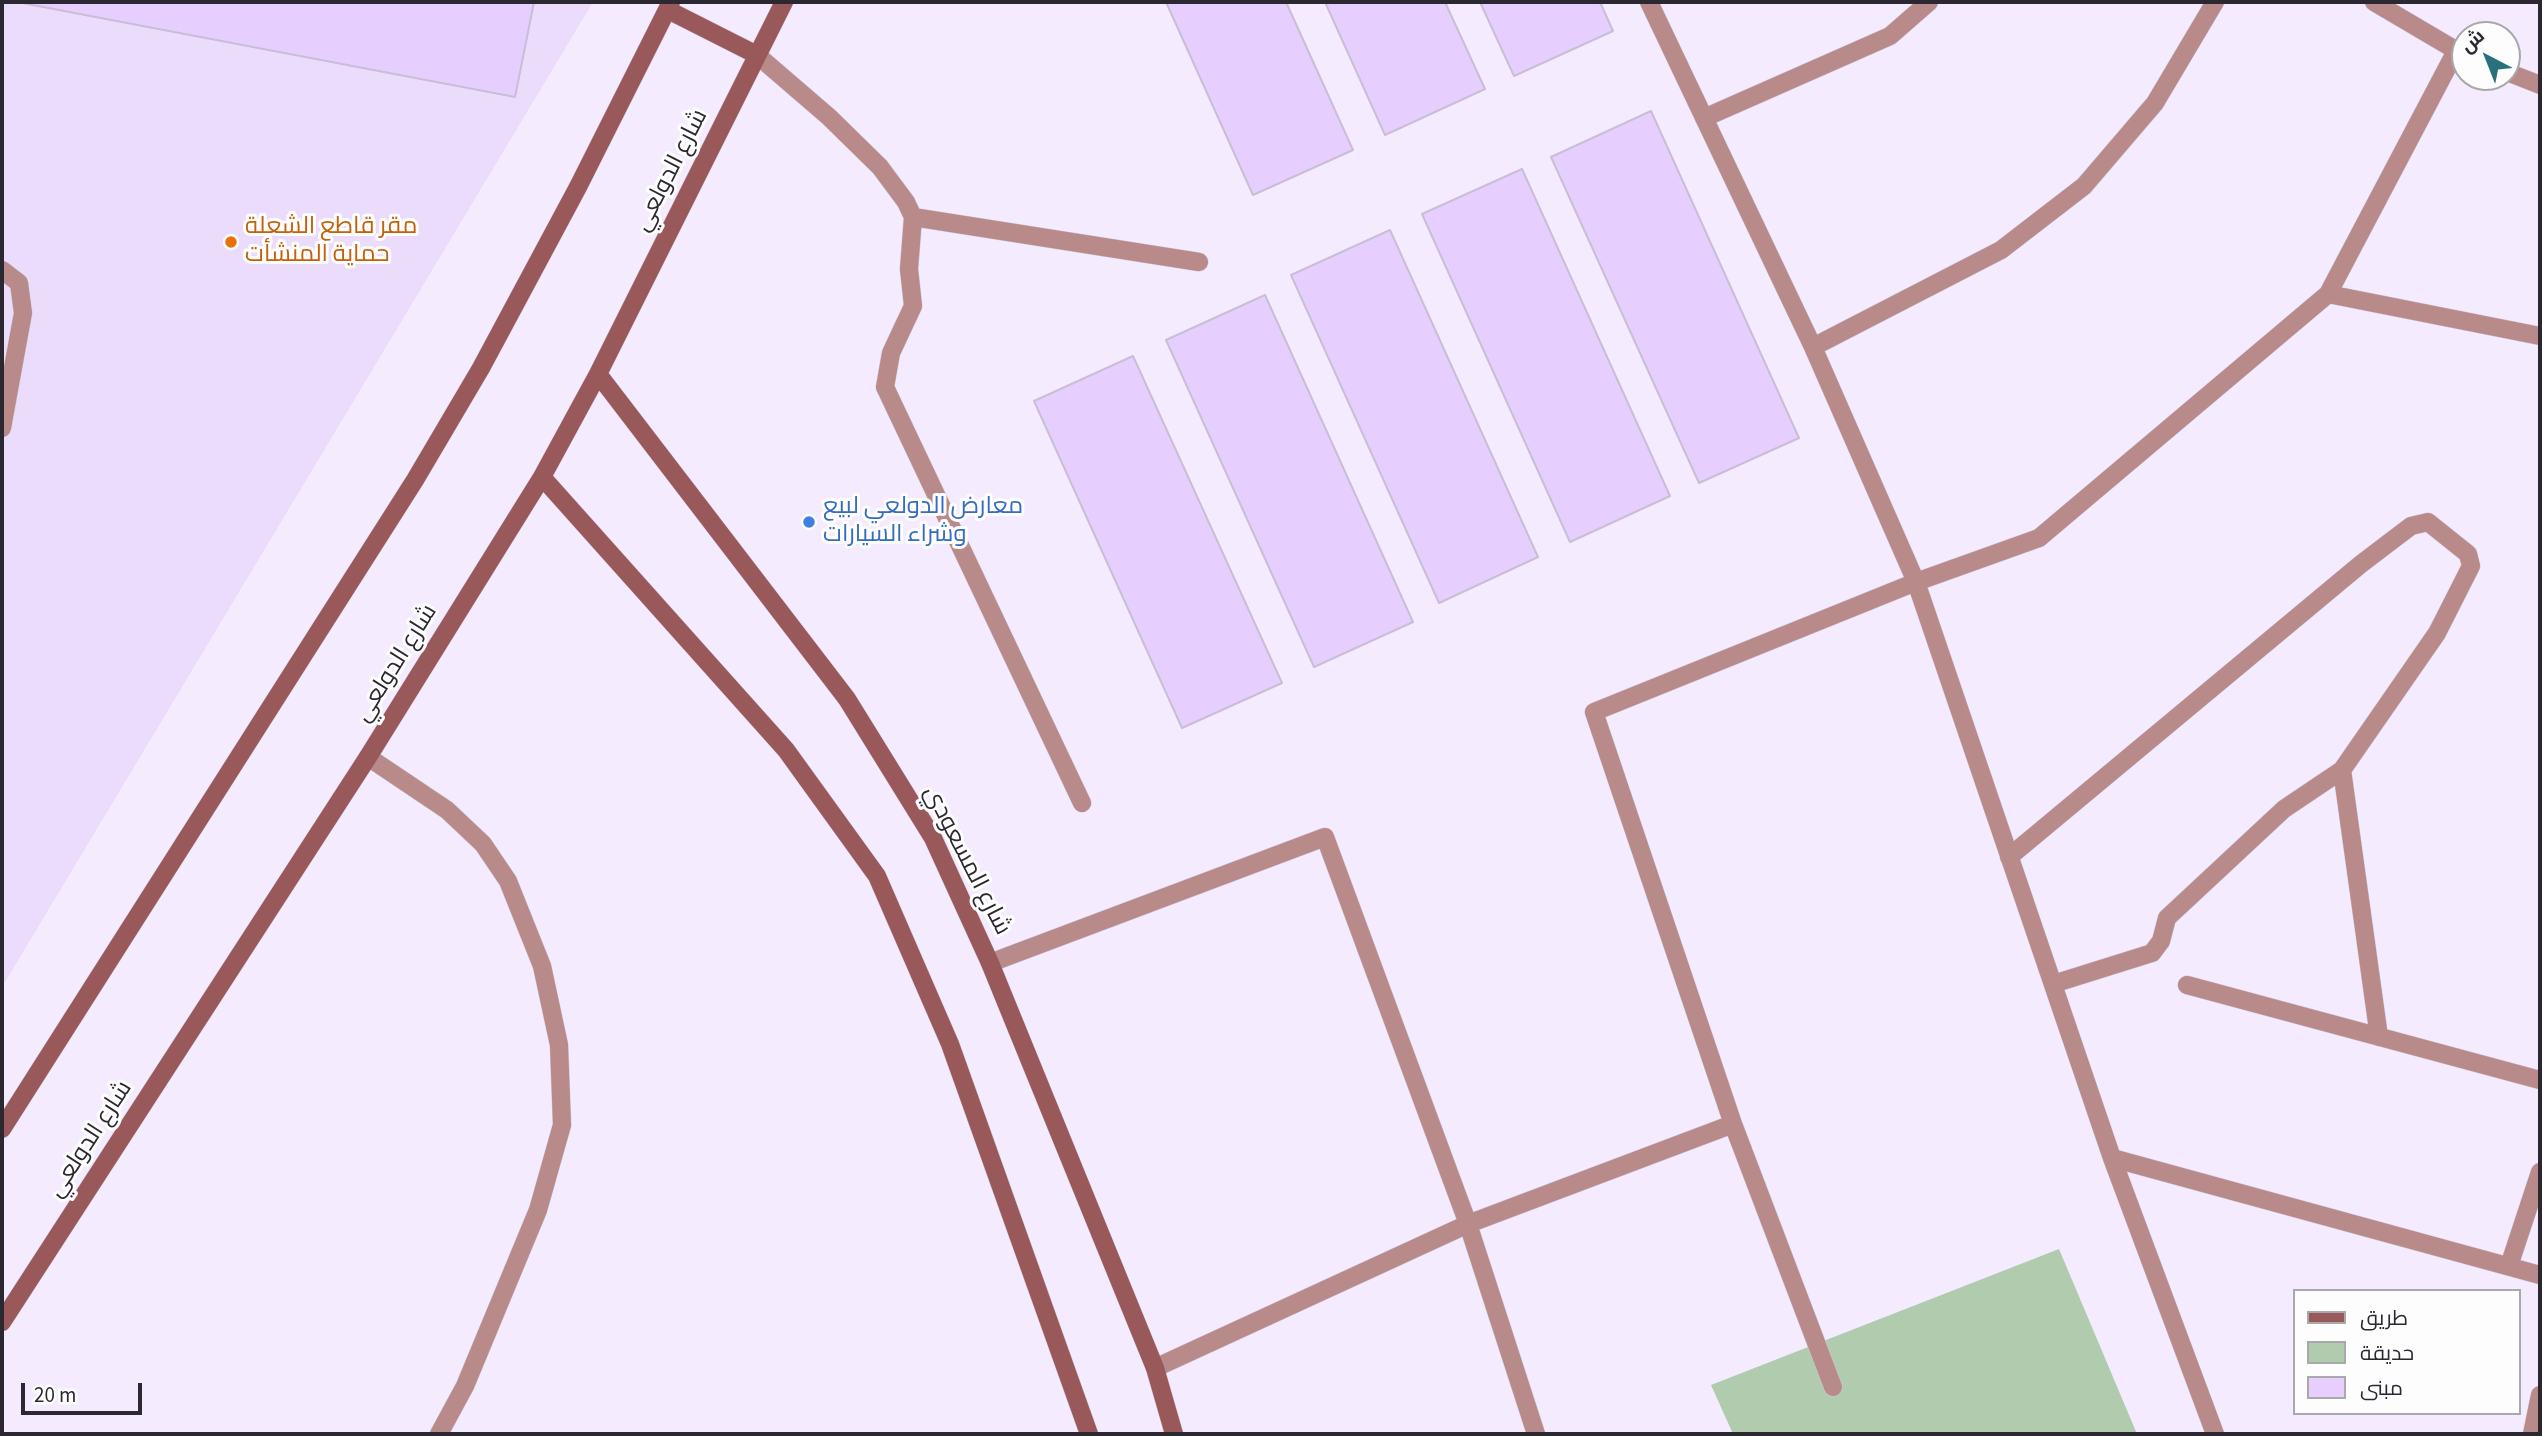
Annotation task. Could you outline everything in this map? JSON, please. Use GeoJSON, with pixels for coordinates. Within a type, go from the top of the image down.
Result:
{"type":"FeatureCollection","features":[{"type":"Feature","properties":{"kind":"main road","name":"شارع الدولعي"},"geometry":{"type":"LineString","coordinates":[[2,1322],[368,757],[542,477],[598,374],[784,2]]}},
{"type":"Feature","properties":{"kind":"main road"},"geometry":{"type":"LineString","coordinates":[[2,1129],[285,686],[448,424],[578,187],[669,6],[757,55]]}},
{"type":"Feature","properties":{"kind":"main road","name":"شارع المسعودي"},"geometry":{"type":"LineString","coordinates":[[598,374],[847,699],[933,838],[990,963],[1155,1368],[1174,1434]]}},
{"type":"Feature","properties":{"kind":"main road"},"geometry":{"type":"LineString","coordinates":[[542,477],[786,750],[877,876],[950,1044],[1089,1434]]}},
{"type":"Feature","properties":{"kind":"street"},"geometry":{"type":"LineString","coordinates":[[1649,2],[1813,347],[1916,582],[2112,1158],[2216,1434]]}},
{"type":"Feature","properties":{"kind":"street"},"geometry":{"type":"LineString","coordinates":[[1704,118],[1889,36],[1929,2]]}},
{"type":"Feature","properties":{"kind":"street"},"geometry":{"type":"LineString","coordinates":[[1813,347],[2001,250],[2084,186],[2155,103],[2215,2]]}},
{"type":"Feature","properties":{"kind":"street"},"geometry":{"type":"LineString","coordinates":[[2374,2],[2451,48]]}},
{"type":"Feature","properties":{"kind":"street"},"geometry":{"type":"LineString","coordinates":[[757,55],[829,117],[880,167],[906,202],[913,218],[909,269],[913,306],[891,353],[886,387],[1082,803]]}},
{"type":"Feature","properties":{"kind":"street"},"geometry":{"type":"LineString","coordinates":[[1833,1387],[1733,1124],[1594,712],[1916,582],[2039,538],[2328,294],[2451,69]]}},
{"type":"Feature","properties":{"kind":"street"},"geometry":{"type":"LineString","coordinates":[[2521,78],[2540,85]]}},
{"type":"Feature","properties":{"kind":"street"},"geometry":{"type":"LineString","coordinates":[[913,218],[1199,262]]}},
{"type":"Feature","properties":{"kind":"street"},"geometry":{"type":"LineString","coordinates":[[2,270],[19,283],[23,313],[2,428]]}},
{"type":"Feature","properties":{"kind":"street"},"geometry":{"type":"LineString","coordinates":[[2328,294],[2540,336]]}},
{"type":"Feature","properties":{"kind":"street"},"geometry":{"type":"LineString","coordinates":[[2009,857],[2361,564],[2411,526],[2428,522],[2468,554],[2471,566],[2437,633],[2342,770],[2284,809],[2167,918],[2161,942],[2152,953],[2053,984]]}},
{"type":"Feature","properties":{"kind":"street"},"geometry":{"type":"LineString","coordinates":[[368,757],[447,810],[482,844],[508,881],[542,966],[559,1045],[562,1125],[538,1210],[465,1386],[439,1434]]}},
{"type":"Feature","properties":{"kind":"street"},"geometry":{"type":"LineString","coordinates":[[2342,770],[2379,1037]]}},
{"type":"Feature","properties":{"kind":"street"},"geometry":{"type":"LineString","coordinates":[[990,963],[1325,837],[1468,1224],[1536,1434]]}},
{"type":"Feature","properties":{"kind":"street"},"geometry":{"type":"LineString","coordinates":[[2187,985],[2540,1080]]}},
{"type":"Feature","properties":{"kind":"street"},"geometry":{"type":"LineString","coordinates":[[1155,1368],[1468,1224],[1733,1124]]}},
{"type":"Feature","properties":{"kind":"street"},"geometry":{"type":"LineString","coordinates":[[2112,1158],[2540,1275]]}},
{"type":"Feature","properties":{"kind":"street"},"geometry":{"type":"LineString","coordinates":[[2509,1266],[2540,1172]]}},
{"type":"Feature","properties":{"kind":"street"},"geometry":{"type":"LineString","coordinates":[[2532,1434],[2540,1395]]}},
{"type":"Feature","properties":{"kind":"shaded area"},"geometry":{"type":"Polygon","coordinates":[[[2,2],[593,2],[2,987],[2,2]]]}},
{"type":"Feature","properties":{"kind":"green space"},"geometry":{"type":"Polygon","coordinates":[[[2059,1249],[2137,1434],[1733,1434],[1711,1385],[2059,1249]]]}},
{"type":"Feature","properties":{"kind":"building"},"geometry":{"type":"Polygon","coordinates":[[[17,2],[534,2],[515,97],[17,2]]]}},
{"type":"Feature","properties":{"kind":"building"},"geometry":{"type":"Polygon","coordinates":[[[1166,2],[1286,2],[1353,150],[1253,195],[1166,2]]]}},
{"type":"Feature","properties":{"kind":"building"},"geometry":{"type":"Polygon","coordinates":[[[1325,2],[1445,2],[1485,89],[1385,135],[1325,2]]]}},
{"type":"Feature","properties":{"kind":"building"},"geometry":{"type":"Polygon","coordinates":[[[1480,2],[1600,2],[1613,31],[1514,76],[1480,2]]]}},
{"type":"Feature","properties":{"kind":"building"},"geometry":{"type":"Polygon","coordinates":[[[1651,111],[1799,438],[1699,483],[1551,157],[1651,111]]]}},
{"type":"Feature","properties":{"kind":"building"},"geometry":{"type":"Polygon","coordinates":[[[1522,169],[1670,496],[1570,542],[1422,214],[1522,169]]]}},
{"type":"Feature","properties":{"kind":"building"},"geometry":{"type":"Polygon","coordinates":[[[1390,230],[1538,557],[1439,603],[1291,275],[1390,230]]]}},
{"type":"Feature","properties":{"kind":"building"},"geometry":{"type":"Polygon","coordinates":[[[1265,295],[1413,622],[1314,667],[1166,340],[1265,295]]]}},
{"type":"Feature","properties":{"kind":"building"},"geometry":{"type":"Polygon","coordinates":[[[1133,356],[1282,683],[1182,728],[1034,401],[1133,356]]]}},
{"type":"Feature","properties":{"kind":"place","name":"مقر قاطع الشعلة حماية المنشأت"},"geometry":{"type":"Point","coordinates":[231,242]}},
{"type":"Feature","properties":{"kind":"place","name":"معارض الدولعي لبيع وشراء السيارات"},"geometry":{"type":"Point","coordinates":[809,522]}}]}
